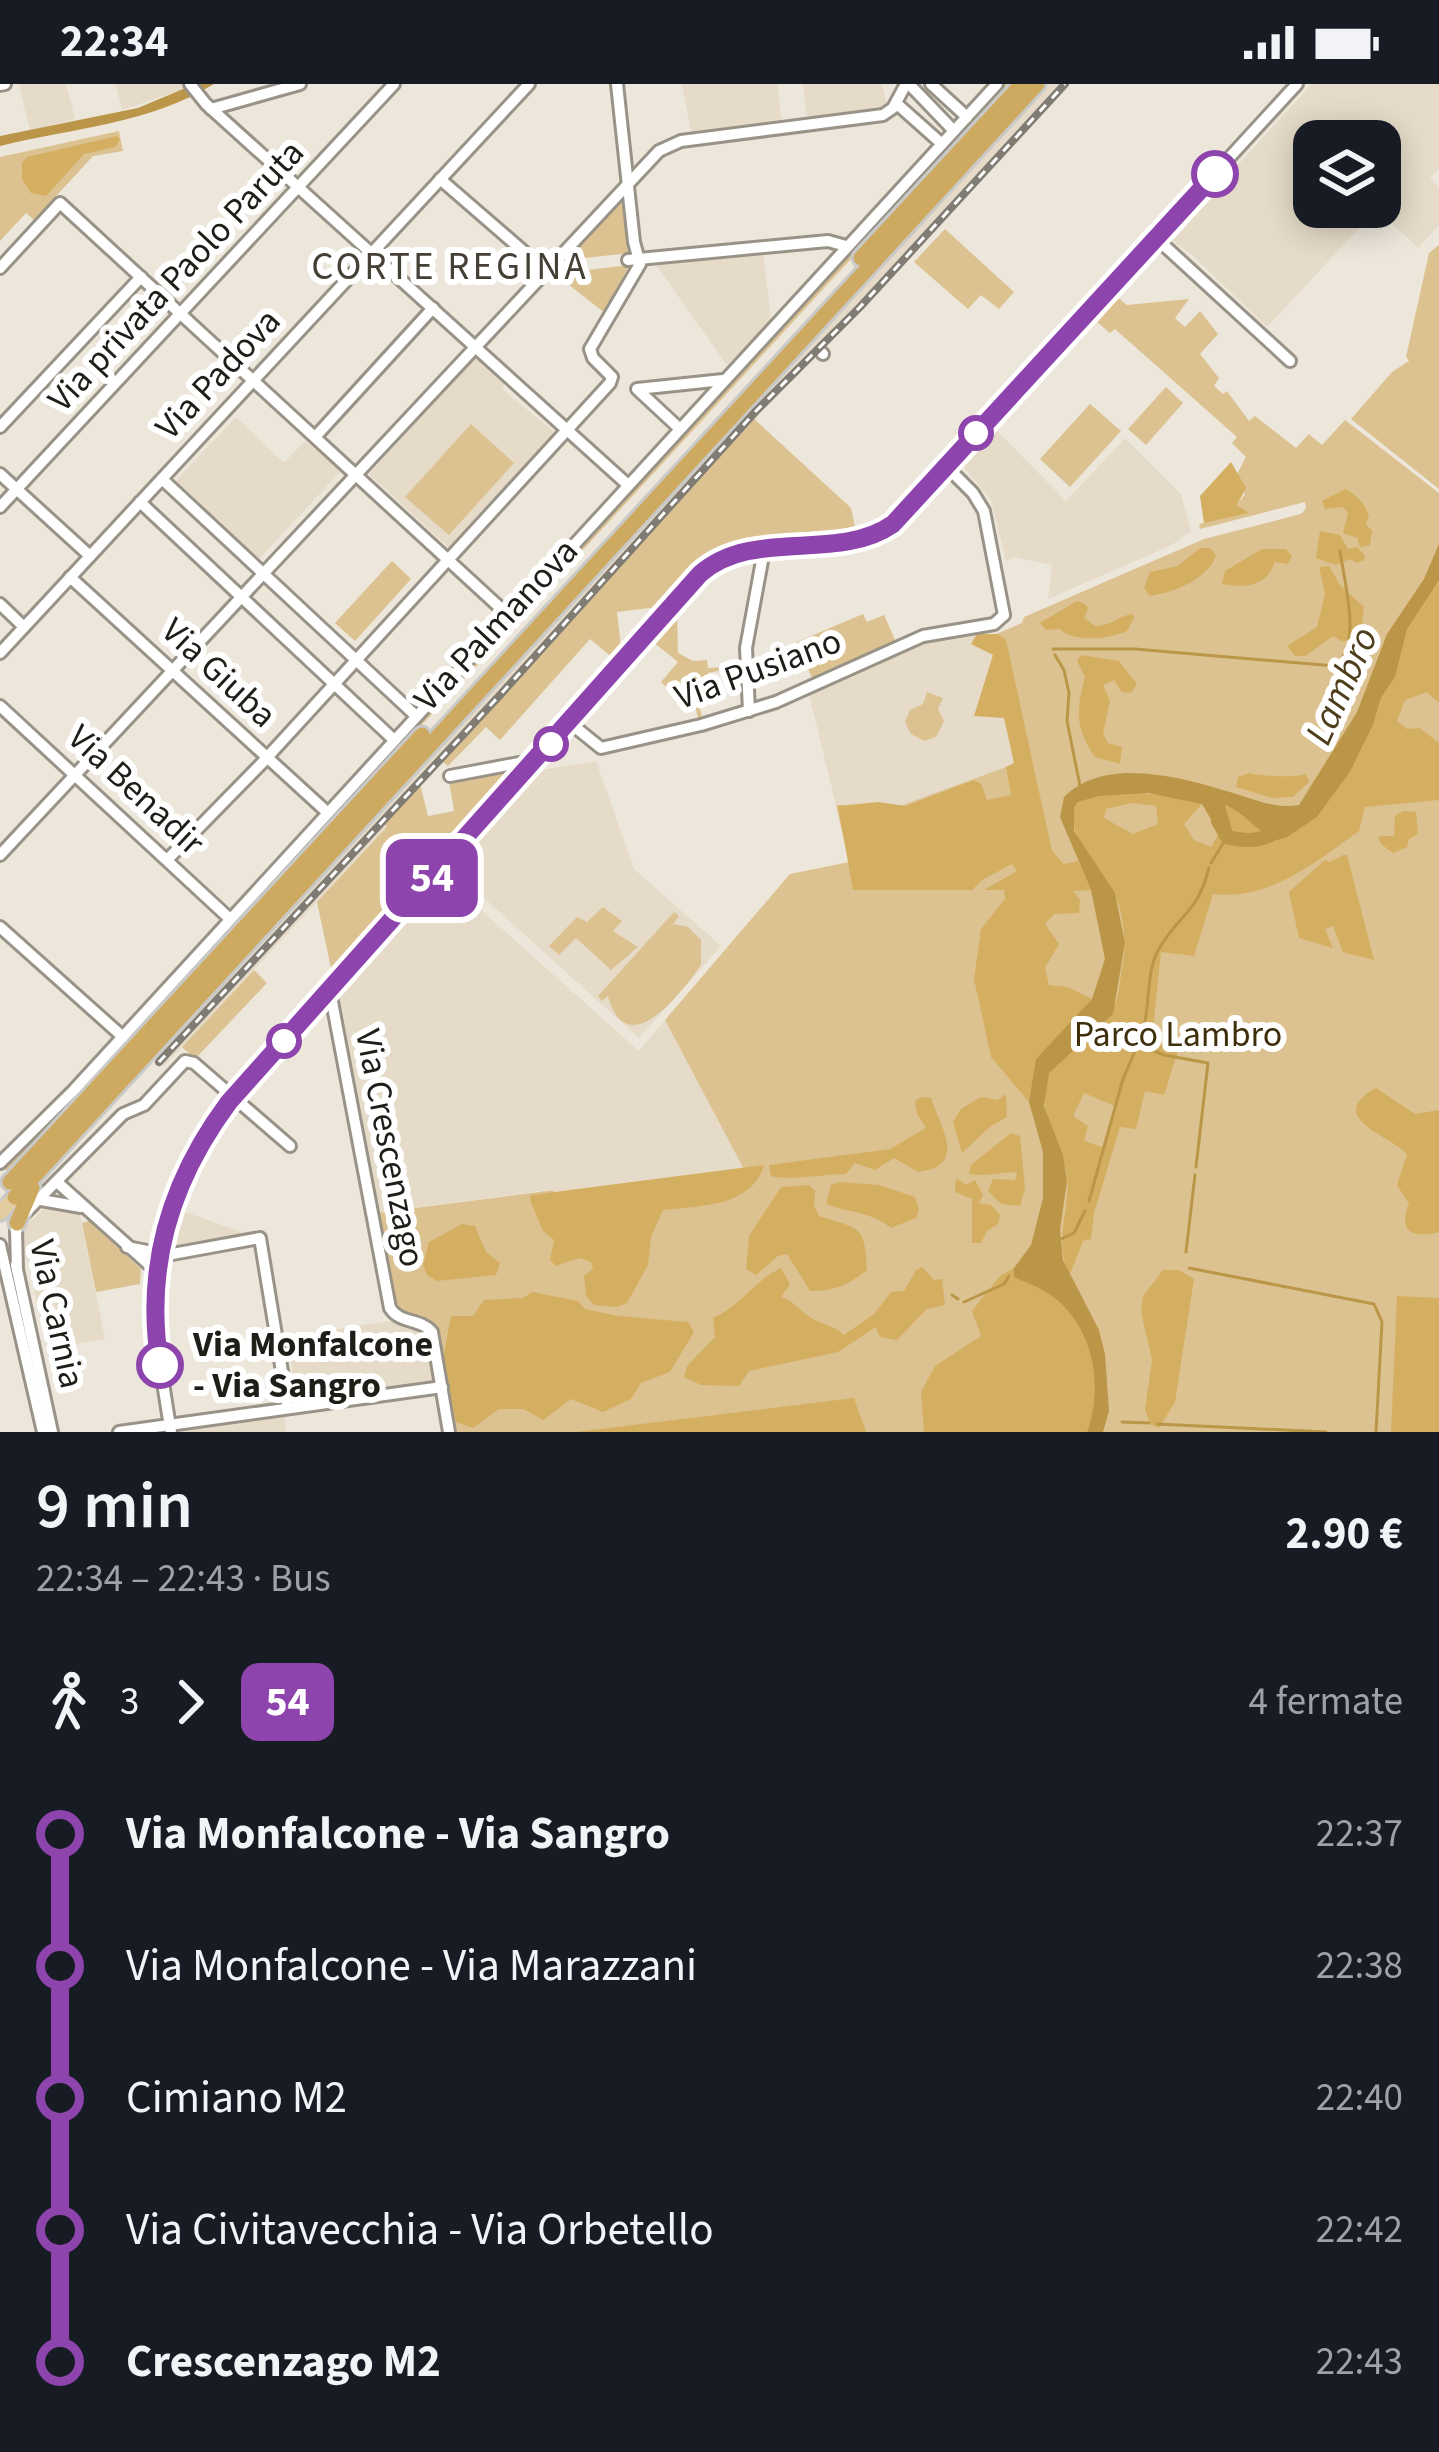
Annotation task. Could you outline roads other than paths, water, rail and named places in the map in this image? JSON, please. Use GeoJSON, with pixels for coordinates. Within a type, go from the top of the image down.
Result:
{"type":"FeatureCollection","features":[{"type":"Feature","properties":{"kind":"highway","name":"Via Palmanova"},"geometry":{"type":"LineString","coordinates":[[5,1199],[1022,84]]}},
{"type":"Feature","properties":{"kind":"highway","name":"Via Palmanova"},"geometry":{"type":"LineString","coordinates":[[5,1199],[74,1134],[1036,84]]}},
{"type":"Feature","properties":{"kind":"highway"},"geometry":{"type":"LineString","coordinates":[[17,1223],[29,1192],[74,1134]]}},
{"type":"Feature","properties":{"kind":"street"},"geometry":{"type":"LineString","coordinates":[[190,84],[628,485]]}},
{"type":"Feature","properties":{"kind":"street"},"geometry":{"type":"LineString","coordinates":[[209,106],[300,84]]}},
{"type":"Feature","properties":{"kind":"street","name":"Via privata Paolo Paruta"},"geometry":{"type":"LineString","coordinates":[[0,507],[394,84]]}},
{"type":"Feature","properties":{"kind":"street","name":"Via Padova"},"geometry":{"type":"LineString","coordinates":[[0,652],[529,84]]}},
{"type":"Feature","properties":{"kind":"street"},"geometry":{"type":"LineString","coordinates":[[167,860],[267,758],[612,379],[589,352],[636,277],[617,84]]}},
{"type":"Feature","properties":{"kind":"street"},"geometry":{"type":"LineString","coordinates":[[931,84],[967,117]]}},
{"type":"Feature","properties":{"kind":"street","name":"Via Palmanova"},"geometry":{"type":"LineString","coordinates":[[0,1163],[6,1150],[26,1142],[997,84]]}},
{"type":"Feature","properties":{"kind":"street"},"geometry":{"type":"LineString","coordinates":[[170,1428],[155,1335],[155,1270],[188,1164],[233,1098],[700,574],[729,556],[877,534],[898,520],[1298,84]]}},
{"type":"Feature","properties":{"kind":"street"},"geometry":{"type":"LineString","coordinates":[[0,855],[659,152],[675,142],[883,115],[912,86],[954,131]]}},
{"type":"Feature","properties":{"kind":"street"},"geometry":{"type":"LineString","coordinates":[[896,103],[941,144]]}},
{"type":"Feature","properties":{"kind":"street"},"geometry":{"type":"LineString","coordinates":[[440,179],[552,269]]}},
{"type":"Feature","properties":{"kind":"street"},"geometry":{"type":"LineString","coordinates":[[0,268],[60,203],[508,615]]}},
{"type":"Feature","properties":{"kind":"street"},"geometry":{"type":"LineString","coordinates":[[1156,238],[1290,362]]}},
{"type":"Feature","properties":{"kind":"street"},"geometry":{"type":"LineString","coordinates":[[634,260],[828,241],[846,246]]}},
{"type":"Feature","properties":{"kind":"street"},"geometry":{"type":"LineString","coordinates":[[0,427],[141,278]]}},
{"type":"Feature","properties":{"kind":"street"},"geometry":{"type":"LineString","coordinates":[[316,436],[433,308]]}},
{"type":"Feature","properties":{"kind":"street"},"geometry":{"type":"LineString","coordinates":[[680,429],[638,388],[724,380]]}},
{"type":"Feature","properties":{"kind":"street","name":"Via Pusiano"},"geometry":{"type":"LineString","coordinates":[[570,723],[603,748],[749,711],[798,694],[927,635],[1004,615],[984,512],[974,493],[946,466]]}},
{"type":"Feature","properties":{"kind":"street"},"geometry":{"type":"LineString","coordinates":[[0,473],[90,556]]}},
{"type":"Feature","properties":{"kind":"street"},"geometry":{"type":"LineString","coordinates":[[162,478],[415,715]]}},
{"type":"Feature","properties":{"kind":"street"},"geometry":{"type":"LineString","coordinates":[[140,502],[393,739]]}},
{"type":"Feature","properties":{"kind":"street"},"geometry":{"type":"LineString","coordinates":[[749,711],[746,648],[764,550]]}},
{"type":"Feature","properties":{"kind":"street","name":"Via Giuba"},"geometry":{"type":"LineString","coordinates":[[70,577],[328,813]]}},
{"type":"Feature","properties":{"kind":"street"},"geometry":{"type":"LineString","coordinates":[[0,604],[24,627]]}},
{"type":"Feature","properties":{"kind":"street","name":"Via Benadir"},"geometry":{"type":"LineString","coordinates":[[0,706],[230,919]]}},
{"type":"Feature","properties":{"kind":"street"},"geometry":{"type":"LineString","coordinates":[[450,776],[537,760]]}},
{"type":"Feature","properties":{"kind":"street"},"geometry":{"type":"LineString","coordinates":[[0,927],[123,1037]]}},
{"type":"Feature","properties":{"kind":"street","name":"Via Crescenzago"},"geometry":{"type":"LineString","coordinates":[[330,991],[389,1305],[397,1316],[430,1329],[449,1432]]}},
{"type":"Feature","properties":{"kind":"street"},"geometry":{"type":"LineString","coordinates":[[16,1270],[17,1223],[123,1114],[144,1105],[187,1060],[290,1146]]}},
{"type":"Feature","properties":{"kind":"street"},"geometry":{"type":"LineString","coordinates":[[57,1183],[155,1270]]}},
{"type":"Feature","properties":{"kind":"street","name":"Via Carnia"},"geometry":{"type":"LineString","coordinates":[[5,1199],[48,1432]]}},
{"type":"Feature","properties":{"kind":"street"},"geometry":{"type":"LineString","coordinates":[[41,1200],[84,1208]]}},
{"type":"Feature","properties":{"kind":"street"},"geometry":{"type":"LineString","coordinates":[[127,1247],[158,1255],[261,1238],[288,1408]]}},
{"type":"Feature","properties":{"kind":"street","name":"Via Carnia"},"geometry":{"type":"LineString","coordinates":[[0,1245],[48,1432]]}},
{"type":"Feature","properties":{"kind":"street"},"geometry":{"type":"LineString","coordinates":[[118,1432],[442,1387]]}},
{"type":"Feature","properties":{"kind":"waterway"},"geometry":{"type":"LineString","coordinates":[[1053,649],[1135,649],[1335,666],[1348,644],[1350,629],[1340,551]]}},
{"type":"Feature","properties":{"kind":"waterway"},"geometry":{"type":"LineString","coordinates":[[1055,655],[1069,693],[1067,721],[1080,786]]}},
{"type":"Feature","properties":{"kind":"waterway","name":"Lambro"},"geometry":{"type":"LineString","coordinates":[[1218,821],[1227,837],[1243,840],[1264,838],[1284,828]]}},
{"type":"Feature","properties":{"kind":"waterway"},"geometry":{"type":"LineString","coordinates":[[1211,863],[1227,837]]}},
{"type":"Feature","properties":{"kind":"waterway"},"geometry":{"type":"LineString","coordinates":[[1140,1038],[1155,957],[1194,904],[1209,868]]}},
{"type":"Feature","properties":{"kind":"waterway"},"geometry":{"type":"LineString","coordinates":[[1089,1201],[1123,1079],[1138,1044],[1164,1055],[1208,1063],[1196,1167]]}},
{"type":"Feature","properties":{"kind":"waterway"},"geometry":{"type":"LineString","coordinates":[[1186,1252],[1195,1175]]}},
{"type":"Feature","properties":{"kind":"waterway"},"geometry":{"type":"LineString","coordinates":[[1059,1240],[1074,1233],[1085,1211]]}},
{"type":"Feature","properties":{"kind":"waterway"},"geometry":{"type":"LineString","coordinates":[[1189,1268],[1374,1304],[1382,1322],[1376,1432]]}},
{"type":"Feature","properties":{"kind":"waterway"},"geometry":{"type":"LineString","coordinates":[[964,1302],[1004,1284],[1009,1276]]}},
{"type":"Feature","properties":{"kind":"waterway"},"geometry":{"type":"LineString","coordinates":[[952,1295],[958,1299]]}},
{"type":"Feature","properties":{"kind":"waterway"},"geometry":{"type":"LineString","coordinates":[[1122,1422],[1149,1423]]}},
{"type":"Feature","properties":{"kind":"waterway"},"geometry":{"type":"LineString","coordinates":[[1157,1424],[1326,1432]]}},
{"type":"Feature","properties":{"kind":"railway"},"geometry":{"type":"LineString","coordinates":[[159,1062],[756,411],[860,307],[1065,84]]}},
{"type":"Feature","properties":{"kind":"place","name":"Via Monfalcone - Via Sangro"},"geometry":{"type":"Point","coordinates":[160,1365]}},
{"type":"Feature","properties":{"kind":"district","name":"CORTE REGINA"},"geometry":{"type":"Point","coordinates":[450,267]}},
{"type":"Feature","properties":{"kind":"park label","name":"Parco Lambro"},"geometry":{"type":"Point","coordinates":[1178,1034]}}]}
